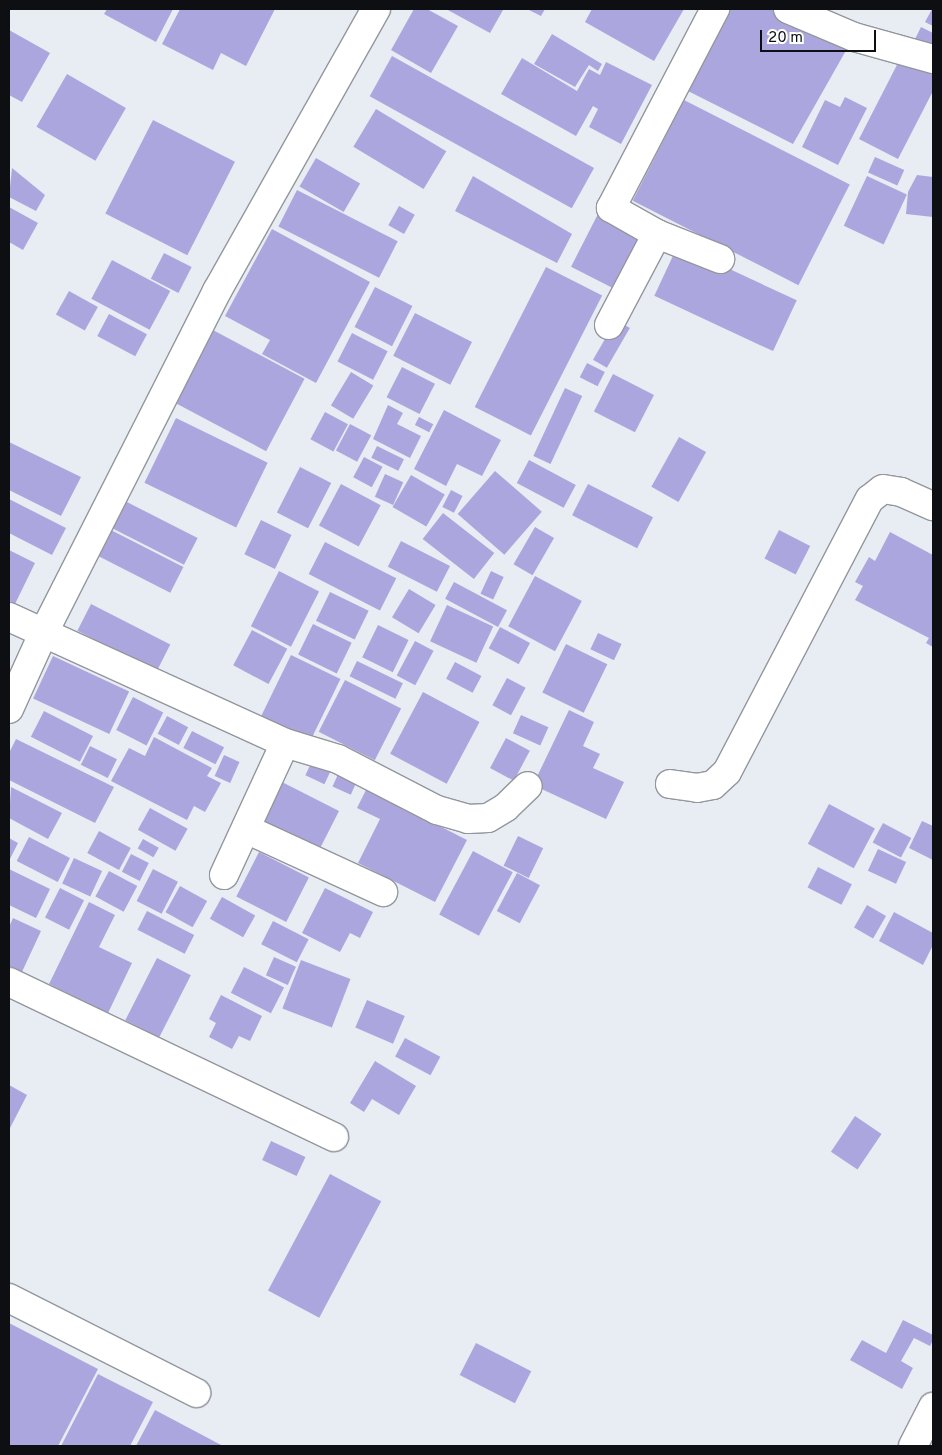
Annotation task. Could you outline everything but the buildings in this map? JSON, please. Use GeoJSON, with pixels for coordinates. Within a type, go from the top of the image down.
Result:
{"type":"FeatureCollection","features":[{"type":"Feature","properties":{"kind":"street"},"geometry":{"type":"LineString","coordinates":[[9,709],[43,634],[217,290],[376,9]]}},
{"type":"Feature","properties":{"kind":"street"},"geometry":{"type":"LineString","coordinates":[[715,9],[611,208],[657,234],[720,259]]}},
{"type":"Feature","properties":{"kind":"street"},"geometry":{"type":"LineString","coordinates":[[788,9],[854,37],[933,59]]}},
{"type":"Feature","properties":{"kind":"street"},"geometry":{"type":"LineString","coordinates":[[609,325],[657,234]]}},
{"type":"Feature","properties":{"kind":"street"},"geometry":{"type":"LineString","coordinates":[[670,784],[697,788],[712,785],[727,772],[870,499],[883,489],[901,492],[933,506]]}},
{"type":"Feature","properties":{"kind":"street"},"geometry":{"type":"LineString","coordinates":[[9,617],[285,743],[338,759],[437,810],[468,819],[488,818],[506,807],[528,786]]}},
{"type":"Feature","properties":{"kind":"street"},"geometry":{"type":"LineString","coordinates":[[224,875],[285,743]]}},
{"type":"Feature","properties":{"kind":"street"},"geometry":{"type":"LineString","coordinates":[[246,829],[383,892]]}},
{"type":"Feature","properties":{"kind":"street"},"geometry":{"type":"LineString","coordinates":[[9,982],[334,1137]]}},
{"type":"Feature","properties":{"kind":"street"},"geometry":{"type":"LineString","coordinates":[[9,1298],[196,1393]]}},
{"type":"Feature","properties":{"kind":"street"},"geometry":{"type":"LineString","coordinates":[[913,1446],[933,1407]]}}]}
